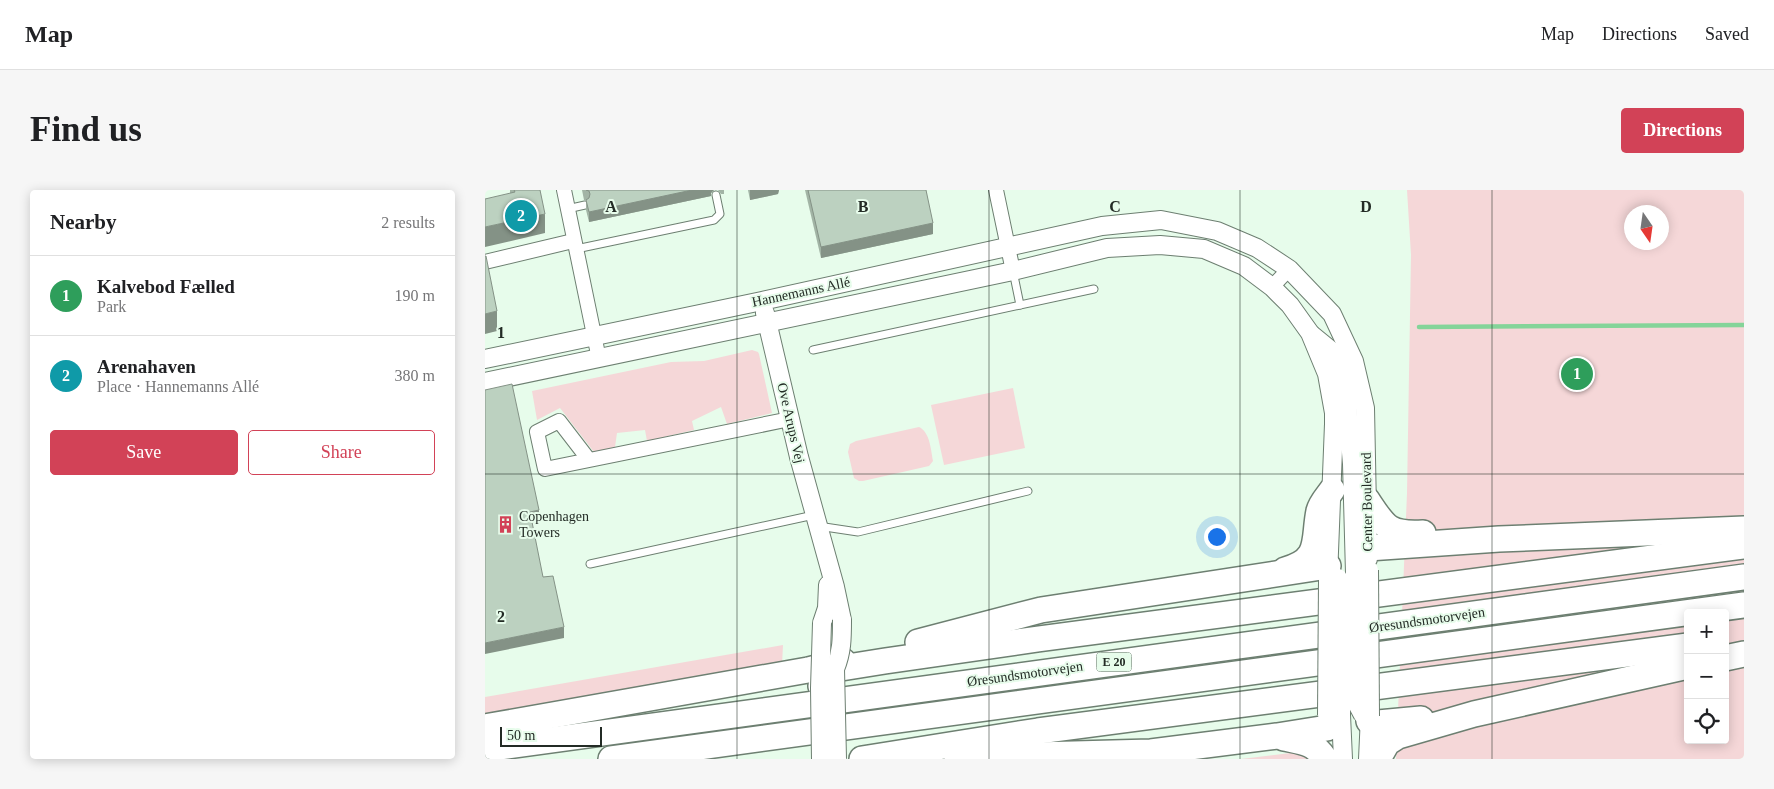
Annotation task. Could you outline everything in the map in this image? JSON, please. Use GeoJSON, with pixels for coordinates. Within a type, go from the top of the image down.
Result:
{"type":"FeatureCollection","features":[{"type":"Feature","properties":{"kind":"highway"},"geometry":{"type":"LineString","coordinates":[[1252,578],[1293,568],[1306,561],[1314,550],[1320,508],[1332,490]]}},
{"type":"Feature","properties":{"kind":"highway"},"geometry":{"type":"LineString","coordinates":[[1367,500],[1379,518],[1393,531],[1403,534],[1543,525],[1607,534]]}},
{"type":"Feature","properties":{"kind":"highway"},"geometry":{"type":"LineString","coordinates":[[485,727],[808,670],[1041,610],[1252,578],[1607,534],[1744,529]]}},
{"type":"Feature","properties":{"kind":"highway"},"geometry":{"type":"LineString","coordinates":[[820,688],[826,676],[835,669],[1038,639],[1744,546]]}},
{"type":"Feature","properties":{"kind":"highway","name":"Øresundsmotorvejen"},"geometry":{"type":"LineString","coordinates":[[485,749],[1744,577]]}},
{"type":"Feature","properties":{"kind":"highway","name":"Øresundsmotorvejen"},"geometry":{"type":"LineString","coordinates":[[611,759],[1744,605]]}},
{"type":"Feature","properties":{"kind":"highway"},"geometry":{"type":"LineString","coordinates":[[1729,640],[1744,638]]}},
{"type":"Feature","properties":{"kind":"highway"},"geometry":{"type":"LineString","coordinates":[[861,759],[1037,732],[1684,647]]}},
{"type":"Feature","properties":{"kind":"highway"},"geometry":{"type":"LineString","coordinates":[[1729,657],[1744,654]]}},
{"type":"Feature","properties":{"kind":"highway"},"geometry":{"type":"LineString","coordinates":[[1378,759],[1387,743],[1398,736],[1474,714],[1684,667]]}},
{"type":"Feature","properties":{"kind":"highway"},"geometry":{"type":"LineString","coordinates":[[1367,717],[1378,723],[1474,714]]}},
{"type":"Feature","properties":{"kind":"highway"},"geometry":{"type":"LineString","coordinates":[[927,759],[1151,752],[1277,736],[1334,721]]}},
{"type":"Feature","properties":{"kind":"highway"},"geometry":{"type":"LineString","coordinates":[[1277,736],[1308,743],[1319,749],[1325,759]]}},
{"type":"Feature","properties":{"kind":"street"},"geometry":{"type":"LineString","coordinates":[[564,190],[574,246],[599,359]]}},
{"type":"Feature","properties":{"kind":"street"},"geometry":{"type":"LineString","coordinates":[[996,190],[1013,271]]}},
{"type":"Feature","properties":{"kind":"street","name":"Hannemanns Allé"},"geometry":{"type":"LineString","coordinates":[[485,359],[762,301],[1103,226],[1161,220],[1217,231],[1257,248],[1289,269]]}},
{"type":"Feature","properties":{"kind":"street","name":"Hannemanns Allé"},"geometry":{"type":"LineString","coordinates":[[485,382],[1013,271],[1107,248],[1160,245],[1204,249],[1244,266],[1272,288]]}},
{"type":"Feature","properties":{"kind":"street"},"geometry":{"type":"LineString","coordinates":[[485,262],[574,246]]}},
{"type":"Feature","properties":{"kind":"street"},"geometry":{"type":"LineString","coordinates":[[1272,288],[1289,269]]}},
{"type":"Feature","properties":{"kind":"street","name":"Center Boulevard"},"geometry":{"type":"LineString","coordinates":[[1289,269],[1332,314],[1354,361],[1365,408],[1367,500],[1348,567],[1329,759]]}},
{"type":"Feature","properties":{"kind":"street","name":"Center Boulevard"},"geometry":{"type":"LineString","coordinates":[[1272,288],[1291,305],[1309,333],[1327,374],[1334,413],[1332,490],[1348,567],[1367,717],[1368,759]]}},
{"type":"Feature","properties":{"kind":"street","name":"Ove Arups Vej"},"geometry":{"type":"LineString","coordinates":[[762,301],[790,419],[842,620],[843,644],[841,656],[835,669],[837,759]]}},
{"type":"Feature","properties":{"kind":"street"},"geometry":{"type":"LineString","coordinates":[[1309,333],[1333,353],[1346,394],[1352,464],[1348,567]]}},
{"type":"Feature","properties":{"kind":"street"},"geometry":{"type":"LineString","coordinates":[[589,460],[790,419]]}},
{"type":"Feature","properties":{"kind":"street","name":"Ove Arups Vej"},"geometry":{"type":"LineString","coordinates":[[821,759],[820,688],[822,623],[827,608],[828,594],[823,545]]}},
{"type":"Feature","properties":{"kind":"street"},"geometry":{"type":"LineString","coordinates":[[1343,759],[1334,721],[1367,717]]}},
{"type":"Feature","properties":{"kind":"lane"},"geometry":{"type":"LineString","coordinates":[[574,246],[708,222],[717,218],[720,214],[716,195]]}},
{"type":"Feature","properties":{"kind":"lane"},"geometry":{"type":"LineString","coordinates":[[567,209],[585,205]]}},
{"type":"Feature","properties":{"kind":"lane"},"geometry":{"type":"LineString","coordinates":[[1013,271],[1020,305]]}},
{"type":"Feature","properties":{"kind":"lane"},"geometry":{"type":"LineString","coordinates":[[813,350],[1094,289]]}},
{"type":"Feature","properties":{"kind":"lane"},"geometry":{"type":"LineString","coordinates":[[590,564],[816,521],[858,532],[1028,491]]}},
{"type":"Feature","properties":{"kind":"shaded area"},"geometry":{"type":"Polygon","coordinates":[[[1407,190],[1744,190],[1744,759],[1396,759],[1407,493],[1411,255],[1407,190]]]}},
{"type":"Feature","properties":{"kind":"shaded area"},"geometry":{"type":"Polygon","coordinates":[[[752,350],[759,354],[772,413],[727,424],[721,407],[692,421],[694,430],[647,441],[645,430],[617,433],[615,447],[594,452],[560,408],[537,420],[532,391],[671,362],[704,361],[752,350]]]}},
{"type":"Feature","properties":{"kind":"shaded area"},"geometry":{"type":"Polygon","coordinates":[[[1013,388],[1025,448],[944,465],[931,405],[1013,388]]]}},
{"type":"Feature","properties":{"kind":"shaded area"},"geometry":{"type":"Polygon","coordinates":[[[919,427],[926,433],[929,442],[933,461],[929,466],[863,481],[854,478],[848,452],[850,444],[919,427]]]}},
{"type":"Feature","properties":{"kind":"shaded area"},"geometry":{"type":"Polygon","coordinates":[[[783,645],[782,665],[485,716],[485,697],[783,645]]]}},
{"type":"Feature","properties":{"kind":"shaded area"},"geometry":{"type":"Polygon","coordinates":[[[1299,752],[1307,755],[1308,759],[1241,759],[1299,752]]]}},
{"type":"Feature","properties":{"kind":"building"},"geometry":{"type":"Polygon","coordinates":[[[514,190],[540,190],[545,214],[485,227],[485,199],[515,192],[514,190]]]}},
{"type":"Feature","properties":{"kind":"building"},"geometry":{"type":"Polygon","coordinates":[[[586,190],[692,190],[589,212],[586,200],[590,194],[586,190]]]}},
{"type":"Feature","properties":{"kind":"building"},"geometry":{"type":"Polygon","coordinates":[[[808,190],[926,190],[933,223],[821,247],[808,190]]]}},
{"type":"Feature","properties":{"kind":"building"},"geometry":{"type":"Polygon","coordinates":[[[485,256],[497,311],[485,314],[485,256]]]}},
{"type":"Feature","properties":{"kind":"building","name":"Copenhagen Towers"},"geometry":{"type":"Polygon","coordinates":[[[512,384],[539,510],[530,512],[543,577],[553,576],[564,627],[485,643],[485,390],[512,384]]]}},
{"type":"Feature","properties":{"kind":"waterway"},"geometry":{"type":"LineString","coordinates":[[1419,327],[1744,325]]}},
{"type":"Feature","properties":{"kind":"place","name":"Arenahaven"},"geometry":{"type":"Point","coordinates":[521,216]}},
{"type":"Feature","properties":{"kind":"place","name":"Kalvebod Fælled"},"geometry":{"type":"Point","coordinates":[1577,374]}},
{"type":"Feature","properties":{"kind":"place","name":"Copenhagen Towers"},"geometry":{"type":"Point","coordinates":[505,524]}}]}
